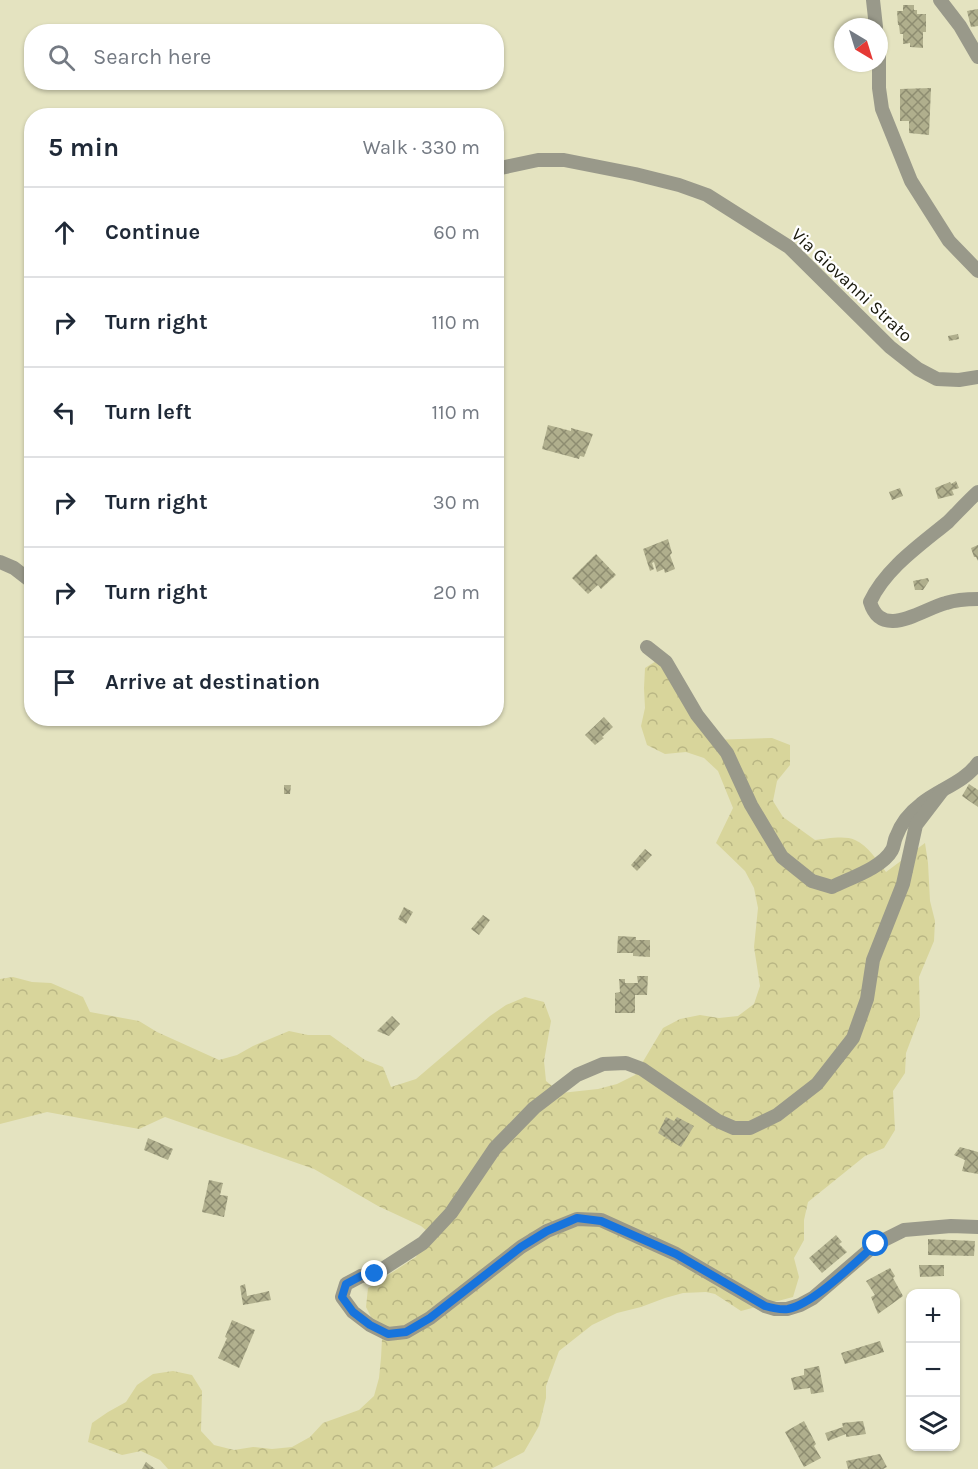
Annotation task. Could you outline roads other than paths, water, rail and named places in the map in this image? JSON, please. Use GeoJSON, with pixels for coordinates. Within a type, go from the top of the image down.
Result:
{"type":"FeatureCollection","features":[{"type":"Feature","properties":{"kind":"street"},"geometry":{"type":"LineString","coordinates":[[873,0],[875,18]]}},
{"type":"Feature","properties":{"kind":"street"},"geometry":{"type":"LineString","coordinates":[[940,0],[960,26],[978,57]]}},
{"type":"Feature","properties":{"kind":"street"},"geometry":{"type":"LineString","coordinates":[[879,72],[882,109],[911,181],[949,241],[978,271]]}},
{"type":"Feature","properties":{"kind":"street","name":"Via Giovanni Strato"},"geometry":{"type":"LineString","coordinates":[[504,167],[538,160],[564,160],[635,174],[707,195],[789,247],[890,347],[918,369],[937,379],[959,380],[978,376]]}},
{"type":"Feature","properties":{"kind":"street"},"geometry":{"type":"LineString","coordinates":[[978,492],[893,571],[876,590],[870,602],[879,618],[888,621],[904,620],[946,603],[978,599]]}},
{"type":"Feature","properties":{"kind":"street"},"geometry":{"type":"LineString","coordinates":[[0,562],[24,576]]}},
{"type":"Feature","properties":{"kind":"street"},"geometry":{"type":"LineString","coordinates":[[647,647],[666,662],[697,715],[727,753],[751,805],[782,857],[812,881],[832,887],[871,869],[885,859],[892,850],[904,819],[922,803],[976,770]]}},
{"type":"Feature","properties":{"kind":"street"},"geometry":{"type":"LineString","coordinates":[[942,791],[916,825],[903,884],[873,960],[867,999],[853,1038],[817,1084],[777,1115],[750,1128],[734,1128],[718,1121],[642,1069],[626,1063],[603,1064],[577,1075],[534,1108],[495,1148],[451,1213],[423,1244],[375,1274],[361,1276],[346,1284],[342,1297],[353,1312],[370,1325],[388,1334],[406,1332],[430,1318],[521,1247],[547,1231],[577,1218],[612,1225],[676,1254],[765,1306],[787,1309],[813,1298],[876,1244],[904,1230],[978,1227]]}}]}
